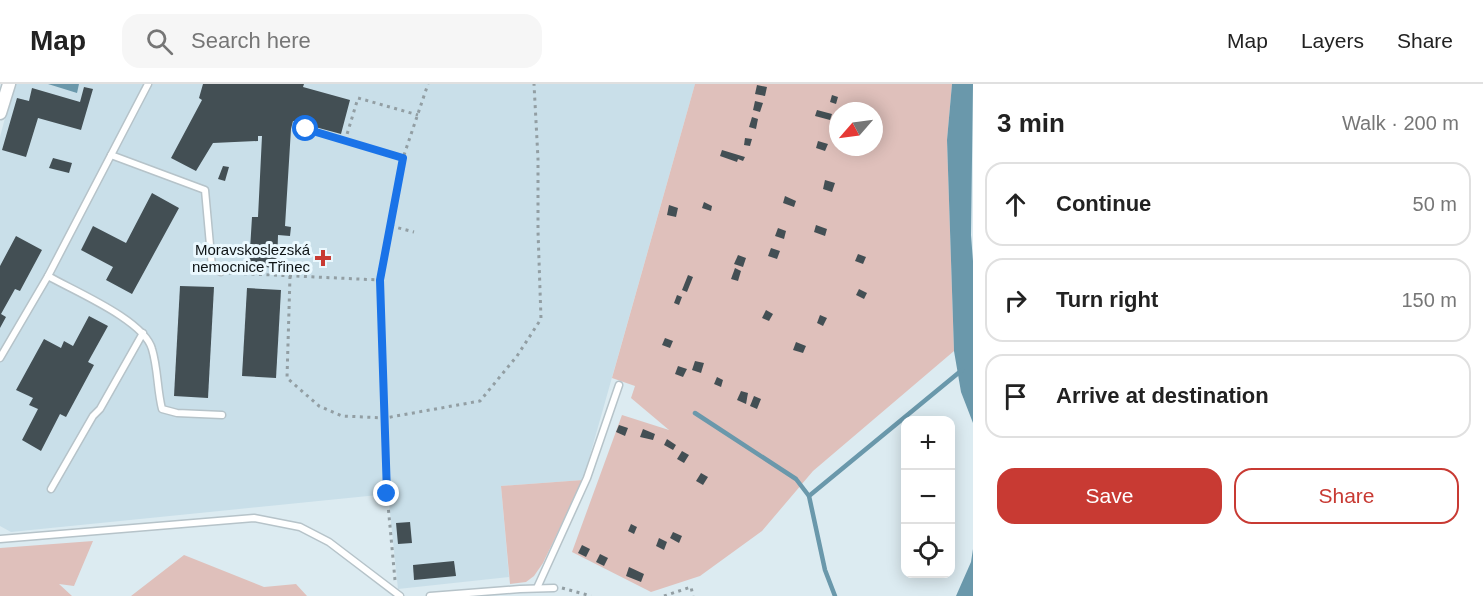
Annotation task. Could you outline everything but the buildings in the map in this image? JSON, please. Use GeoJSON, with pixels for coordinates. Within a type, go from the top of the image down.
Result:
{"type":"FeatureCollection","features":[{"type":"Feature","properties":{"kind":"street"},"geometry":{"type":"LineString","coordinates":[[0,113],[9,84]]}},
{"type":"Feature","properties":{"kind":"lane"},"geometry":{"type":"LineString","coordinates":[[0,358],[48,276],[148,84]]}},
{"type":"Feature","properties":{"kind":"lane"},"geometry":{"type":"LineString","coordinates":[[111,155],[206,190],[212,267],[220,272]]}},
{"type":"Feature","properties":{"kind":"lane"},"geometry":{"type":"LineString","coordinates":[[48,276],[126,319],[143,333],[152,347],[162,409],[177,414],[222,415]]}},
{"type":"Feature","properties":{"kind":"lane"},"geometry":{"type":"LineString","coordinates":[[51,489],[143,333]]}},
{"type":"Feature","properties":{"kind":"lane"},"geometry":{"type":"LineString","coordinates":[[537,588],[587,478],[619,385]]}},
{"type":"Feature","properties":{"kind":"lane"},"geometry":{"type":"LineString","coordinates":[[0,539],[254,518],[300,527],[329,542],[398,595]]}},
{"type":"Feature","properties":{"kind":"lane"},"geometry":{"type":"LineString","coordinates":[[430,596],[554,588]]}},
{"type":"Feature","properties":{"kind":"path"},"geometry":{"type":"LineString","coordinates":[[398,595],[387,494],[380,280],[403,158],[428,84]]}},
{"type":"Feature","properties":{"kind":"path"},"geometry":{"type":"LineString","coordinates":[[290,276],[287,378],[319,406],[342,416],[385,418],[480,401],[517,356],[541,319],[534,84]]}},
{"type":"Feature","properties":{"kind":"path"},"geometry":{"type":"LineString","coordinates":[[345,141],[358,98],[418,115]]}},
{"type":"Feature","properties":{"kind":"path"},"geometry":{"type":"LineString","coordinates":[[306,129],[403,158]]}},
{"type":"Feature","properties":{"kind":"path"},"geometry":{"type":"LineString","coordinates":[[391,225],[414,232]]}},
{"type":"Feature","properties":{"kind":"path"},"geometry":{"type":"LineString","coordinates":[[220,272],[380,280]]}},
{"type":"Feature","properties":{"kind":"path"},"geometry":{"type":"LineString","coordinates":[[664,596],[691,587],[693,596]]}},
{"type":"Feature","properties":{"kind":"path"},"geometry":{"type":"LineString","coordinates":[[554,588],[567,588],[591,596]]}},
{"type":"Feature","properties":{"kind":"shaded area","name":"Moravskoslezská nemocnice Třinec"},"geometry":{"type":"Polygon","coordinates":[[[14,84],[695,84],[583,480],[501,486],[509,577],[398,589],[388,494],[11,532],[0,526],[0,137],[14,84]]]}},
{"type":"Feature","properties":{"kind":"shaded area"},"geometry":{"type":"Polygon","coordinates":[[[695,84],[952,84],[947,140],[954,351],[813,471],[762,531],[700,576],[651,592],[572,552],[622,415],[669,430],[631,398],[635,386],[612,378],[695,84]]]}},
{"type":"Feature","properties":{"kind":"shaded area"},"geometry":{"type":"Polygon","coordinates":[[[583,480],[543,563],[534,576],[526,582],[510,584],[501,486],[583,480]]]}},
{"type":"Feature","properties":{"kind":"shaded area"},"geometry":{"type":"Polygon","coordinates":[[[93,541],[74,586],[59,584],[72,596],[0,596],[0,548],[93,541]]]}},
{"type":"Feature","properties":{"kind":"shaded area"},"geometry":{"type":"Polygon","coordinates":[[[184,555],[264,587],[296,584],[307,596],[131,596],[184,555]]]}},
{"type":"Feature","properties":{"kind":"water"},"geometry":{"type":"Polygon","coordinates":[[[48,84],[79,84],[77,93],[48,84]]]}},
{"type":"Feature","properties":{"kind":"water"},"geometry":{"type":"Polygon","coordinates":[[[952,84],[973,84],[971,235],[973,423],[961,392],[954,351],[947,140],[952,84]]]}},
{"type":"Feature","properties":{"kind":"water"},"geometry":{"type":"Polygon","coordinates":[[[973,549],[973,596],[956,596],[971,562],[973,549]]]}},
{"type":"Feature","properties":{"kind":"waterway"},"geometry":{"type":"LineString","coordinates":[[835,596],[825,570],[809,496],[962,370]]}},
{"type":"Feature","properties":{"kind":"waterway"},"geometry":{"type":"LineString","coordinates":[[695,413],[796,479],[809,496]]}},
{"type":"Feature","properties":{"kind":"place","name":"Moravskoslezská nemocnice Třinec"},"geometry":{"type":"Point","coordinates":[323,258]}},
{"type":"Feature","properties":{"kind":"route"},"geometry":{"type":"LineString","coordinates":[[306,129],[403,158],[380,280],[387,494]]}}]}
